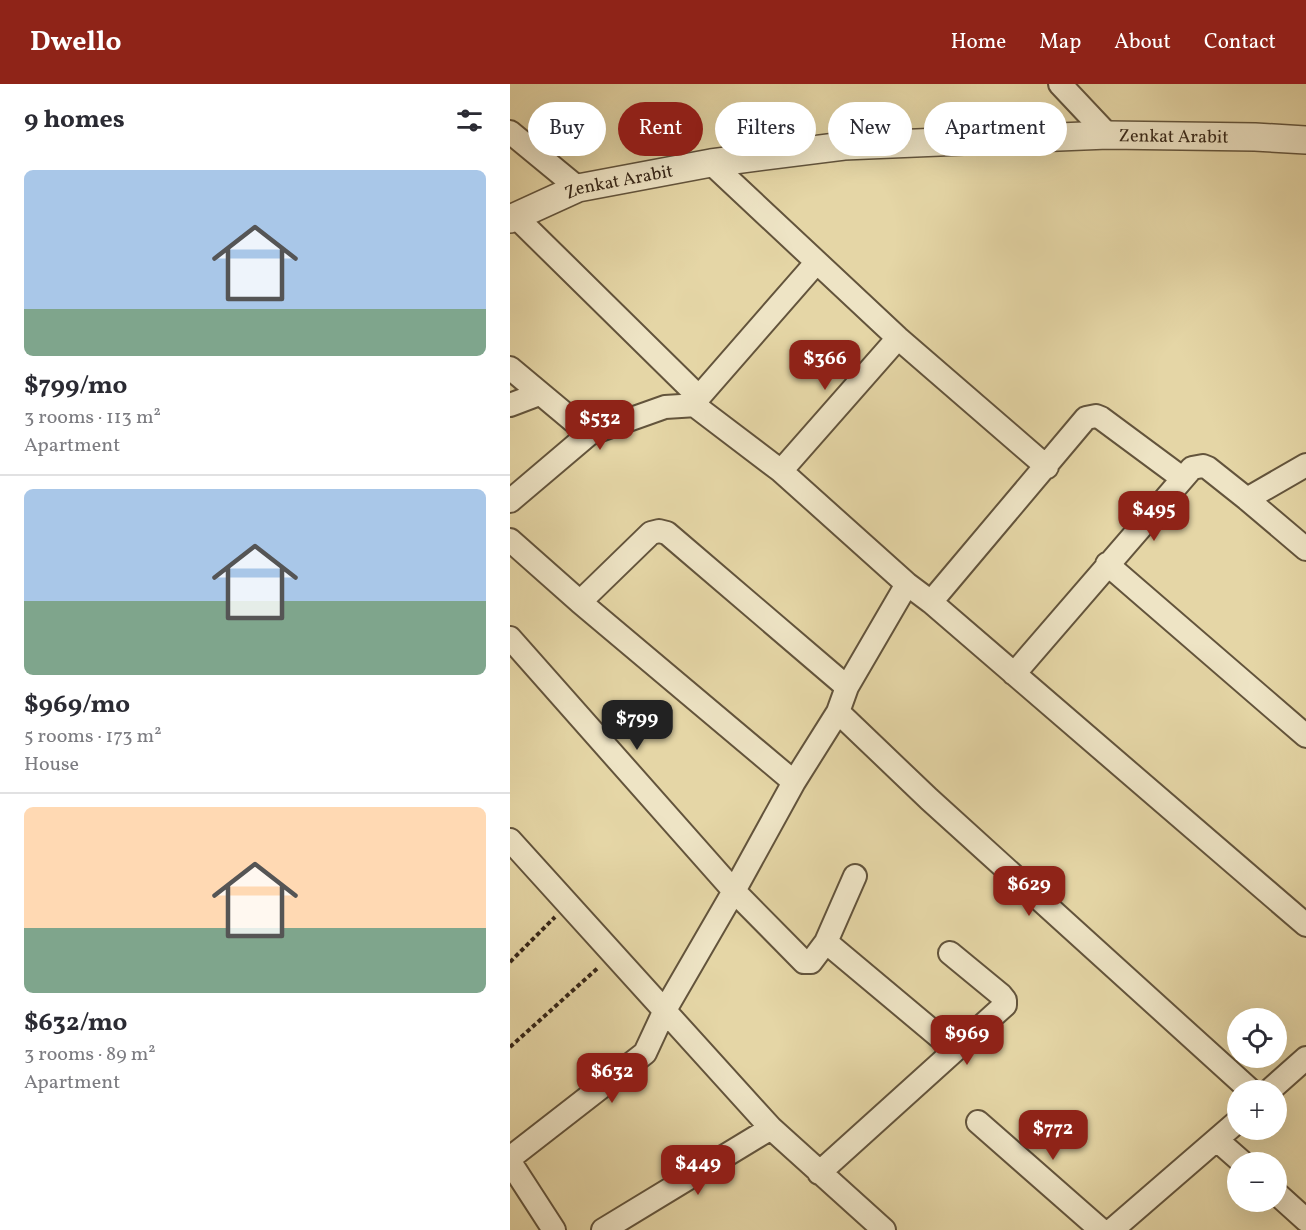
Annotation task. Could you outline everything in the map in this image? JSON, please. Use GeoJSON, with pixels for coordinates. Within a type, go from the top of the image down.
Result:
{"type":"FeatureCollection","features":[{"type":"Feature","properties":{"kind":"street"},"geometry":{"type":"LineString","coordinates":[[1060,84],[1108,135]]}},
{"type":"Feature","properties":{"kind":"street"},"geometry":{"type":"LineString","coordinates":[[510,132],[578,188]]}},
{"type":"Feature","properties":{"kind":"street","name":"Zenkat Arabit"},"geometry":{"type":"LineString","coordinates":[[513,218],[578,188],[711,163],[844,146],[1108,135],[1306,140]]}},
{"type":"Feature","properties":{"kind":"street"},"geometry":{"type":"LineString","coordinates":[[711,163],[898,338],[1047,467]]}},
{"type":"Feature","properties":{"kind":"street"},"geometry":{"type":"LineString","coordinates":[[513,218],[698,401],[781,471],[907,584],[1305,921]]}},
{"type":"Feature","properties":{"kind":"street"},"geometry":{"type":"LineString","coordinates":[[510,501],[589,434],[665,407],[698,401],[816,263]]}},
{"type":"Feature","properties":{"kind":"street"},"geometry":{"type":"LineString","coordinates":[[781,471],[898,338]]}},
{"type":"Feature","properties":{"kind":"street"},"geometry":{"type":"LineString","coordinates":[[510,368],[589,434]]}},
{"type":"Feature","properties":{"kind":"street"},"geometry":{"type":"LineString","coordinates":[[510,405],[539,394]]}},
{"type":"Feature","properties":{"kind":"street"},"geometry":{"type":"LineString","coordinates":[[931,602],[1086,418],[1096,416],[1182,478]]}},
{"type":"Feature","properties":{"kind":"street"},"geometry":{"type":"LineString","coordinates":[[1247,499],[1306,465]]}},
{"type":"Feature","properties":{"kind":"street"},"geometry":{"type":"LineString","coordinates":[[1014,674],[1192,468],[1203,466],[1247,499],[1306,549]]}},
{"type":"Feature","properties":{"kind":"street"},"geometry":{"type":"LineString","coordinates":[[580,602],[651,533],[659,531],[668,533],[847,687]]}},
{"type":"Feature","properties":{"kind":"street"},"geometry":{"type":"LineString","coordinates":[[510,540],[794,782]]}},
{"type":"Feature","properties":{"kind":"street"},"geometry":{"type":"LineString","coordinates":[[1107,564],[1306,736]]}},
{"type":"Feature","properties":{"kind":"street"},"geometry":{"type":"LineString","coordinates":[[554,1230],[510,1160],[645,1053],[665,1010],[794,782],[838,712],[847,687],[907,584]]}},
{"type":"Feature","properties":{"kind":"street"},"geometry":{"type":"LineString","coordinates":[[510,638],[734,891],[804,962],[811,962],[826,942],[855,876]]}},
{"type":"Feature","properties":{"kind":"street"},"geometry":{"type":"LineString","coordinates":[[838,712],[929,799],[1239,1080]]}},
{"type":"Feature","properties":{"kind":"street"},"geometry":{"type":"LineString","coordinates":[[510,840],[771,1128],[884,1230]]}},
{"type":"Feature","properties":{"kind":"street"},"geometry":{"type":"LineString","coordinates":[[826,942],[955,1050]]}},
{"type":"Feature","properties":{"kind":"street"},"geometry":{"type":"LineString","coordinates":[[819,1173],[1005,1005],[1005,1000],[950,953]]}},
{"type":"Feature","properties":{"kind":"street"},"geometry":{"type":"LineString","coordinates":[[1281,1080],[1306,1058]]}},
{"type":"Feature","properties":{"kind":"street"},"geometry":{"type":"LineString","coordinates":[[978,1122],[1101,1230]]}},
{"type":"Feature","properties":{"kind":"street"},"geometry":{"type":"LineString","coordinates":[[603,1230],[771,1128]]}},
{"type":"Feature","properties":{"kind":"street"},"geometry":{"type":"LineString","coordinates":[[1112,1230],[1227,1130]]}},
{"type":"Feature","properties":{"kind":"street"},"geometry":{"type":"LineString","coordinates":[[1216,1140],[1230,1152]]}},
{"type":"Feature","properties":{"kind":"street"},"geometry":{"type":"LineString","coordinates":[[1287,1203],[1306,1220]]}},
{"type":"Feature","properties":{"kind":"path"},"geometry":{"type":"LineString","coordinates":[[510,962],[569,904]]}},
{"type":"Feature","properties":{"kind":"path"},"geometry":{"type":"LineString","coordinates":[[510,1047],[613,954]]}}]}
